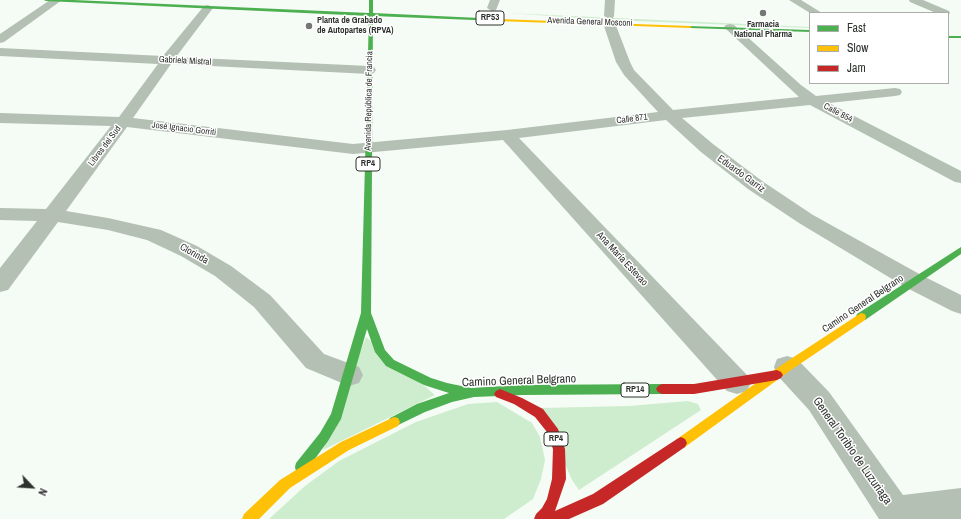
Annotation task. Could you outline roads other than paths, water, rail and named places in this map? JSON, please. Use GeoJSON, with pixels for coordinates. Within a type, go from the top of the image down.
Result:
{"type":"FeatureCollection","features":[{"type":"Feature","properties":{"kind":"main road","name":"RP53"},"geometry":{"type":"LineString","coordinates":[[46,0],[208,8],[371,5]]}},
{"type":"Feature","properties":{"kind":"main road","name":"RP53"},"geometry":{"type":"LineString","coordinates":[[74,1],[371,5],[502,11],[609,20]]}},
{"type":"Feature","properties":{"kind":"main road","name":"Avenida República de Francia"},"geometry":{"type":"LineString","coordinates":[[284,484],[309,458],[337,415],[366,313],[371,5]]}},
{"type":"Feature","properties":{"kind":"main road","name":"Avenida General Mosconi"},"geometry":{"type":"LineString","coordinates":[[563,13],[609,20],[809,31]]}},
{"type":"Feature","properties":{"kind":"main road","name":"Avenida General Mosconi"},"geometry":{"type":"LineString","coordinates":[[609,20],[809,26]]}},
{"type":"Feature","properties":{"kind":"main road"},"geometry":{"type":"LineString","coordinates":[[949,32],[961,32]]}},
{"type":"Feature","properties":{"kind":"main road"},"geometry":{"type":"LineString","coordinates":[[949,37],[961,37]]}},
{"type":"Feature","properties":{"kind":"main road","name":"Camino General Belgrano"},"geometry":{"type":"LineString","coordinates":[[553,519],[598,499],[705,427],[782,371],[961,250]]}},
{"type":"Feature","properties":{"kind":"main road","name":"Avenida República de Francia"},"geometry":{"type":"LineString","coordinates":[[366,313],[380,352],[390,362],[402,370],[428,382],[447,388],[474,392]]}},
{"type":"Feature","properties":{"kind":"main road","name":"Camino General Belgrano"},"geometry":{"type":"LineString","coordinates":[[250,519],[284,484],[345,446],[395,420],[450,397],[474,392],[694,389],[737,383],[782,371]]}},
{"type":"Feature","properties":{"kind":"main road","name":"RP4"},"geometry":{"type":"LineString","coordinates":[[491,392],[518,400],[538,413],[552,429],[556,438],[559,449],[559,479],[554,500],[547,513],[541,519]]}},
{"type":"Feature","properties":{"kind":"main road","name":"RP4"},"geometry":{"type":"LineString","coordinates":[[257,519],[267,503]]}},
{"type":"Feature","properties":{"kind":"street"},"geometry":{"type":"LineString","coordinates":[[0,39],[56,0]]}},
{"type":"Feature","properties":{"kind":"street"},"geometry":{"type":"LineString","coordinates":[[609,20],[610,0]]}},
{"type":"Feature","properties":{"kind":"street"},"geometry":{"type":"LineString","coordinates":[[794,0],[815,12]]}},
{"type":"Feature","properties":{"kind":"street"},"geometry":{"type":"LineString","coordinates":[[914,0],[942,12]]}},
{"type":"Feature","properties":{"kind":"street","name":"Libres del Sud"},"geometry":{"type":"LineString","coordinates":[[0,284],[123,122],[166,60],[208,8]]}},
{"type":"Feature","properties":{"kind":"street","name":"Eduardo Garriz"},"geometry":{"type":"LineString","coordinates":[[609,20],[626,67],[638,83],[669,115],[707,148],[761,189],[835,236],[915,282],[961,305]]}},
{"type":"Feature","properties":{"kind":"street","name":"Calle 854"},"geometry":{"type":"LineString","coordinates":[[730,27],[796,88],[812,100],[961,178]]}},
{"type":"Feature","properties":{"kind":"street","name":"Gabriela Mistral"},"geometry":{"type":"LineString","coordinates":[[0,52],[369,70]]}},
{"type":"Feature","properties":{"kind":"street","name":"Calle 871"},"geometry":{"type":"LineString","coordinates":[[368,148],[896,92]]}},
{"type":"Feature","properties":{"kind":"street","name":"José Ignacio Gorriti"},"geometry":{"type":"LineString","coordinates":[[0,118],[123,122],[343,148],[368,148]]}},
{"type":"Feature","properties":{"kind":"street","name":"Ana María Estevao"},"geometry":{"type":"LineString","coordinates":[[508,134],[737,383]]}},
{"type":"Feature","properties":{"kind":"street","name":"Clorinda"},"geometry":{"type":"LineString","coordinates":[[0,214],[52,215],[108,224],[154,235],[189,251],[223,271],[262,301],[315,361],[349,376]]}},
{"type":"Feature","properties":{"kind":"street","name":"General Toribio de Luzuriaga"},"geometry":{"type":"LineString","coordinates":[[782,371],[819,401],[897,516]]}},
{"type":"Feature","properties":{"kind":"street"},"geometry":{"type":"LineString","coordinates":[[897,516],[961,504]]}},
{"type":"Feature","properties":{"kind":"place","name":"Farmacia National Pharma"},"geometry":{"type":"Point","coordinates":[763,13]}},
{"type":"Feature","properties":{"kind":"place","name":"Planta de Grabado de Autopartes (RPVA)"},"geometry":{"type":"Point","coordinates":[309,26]}}]}
